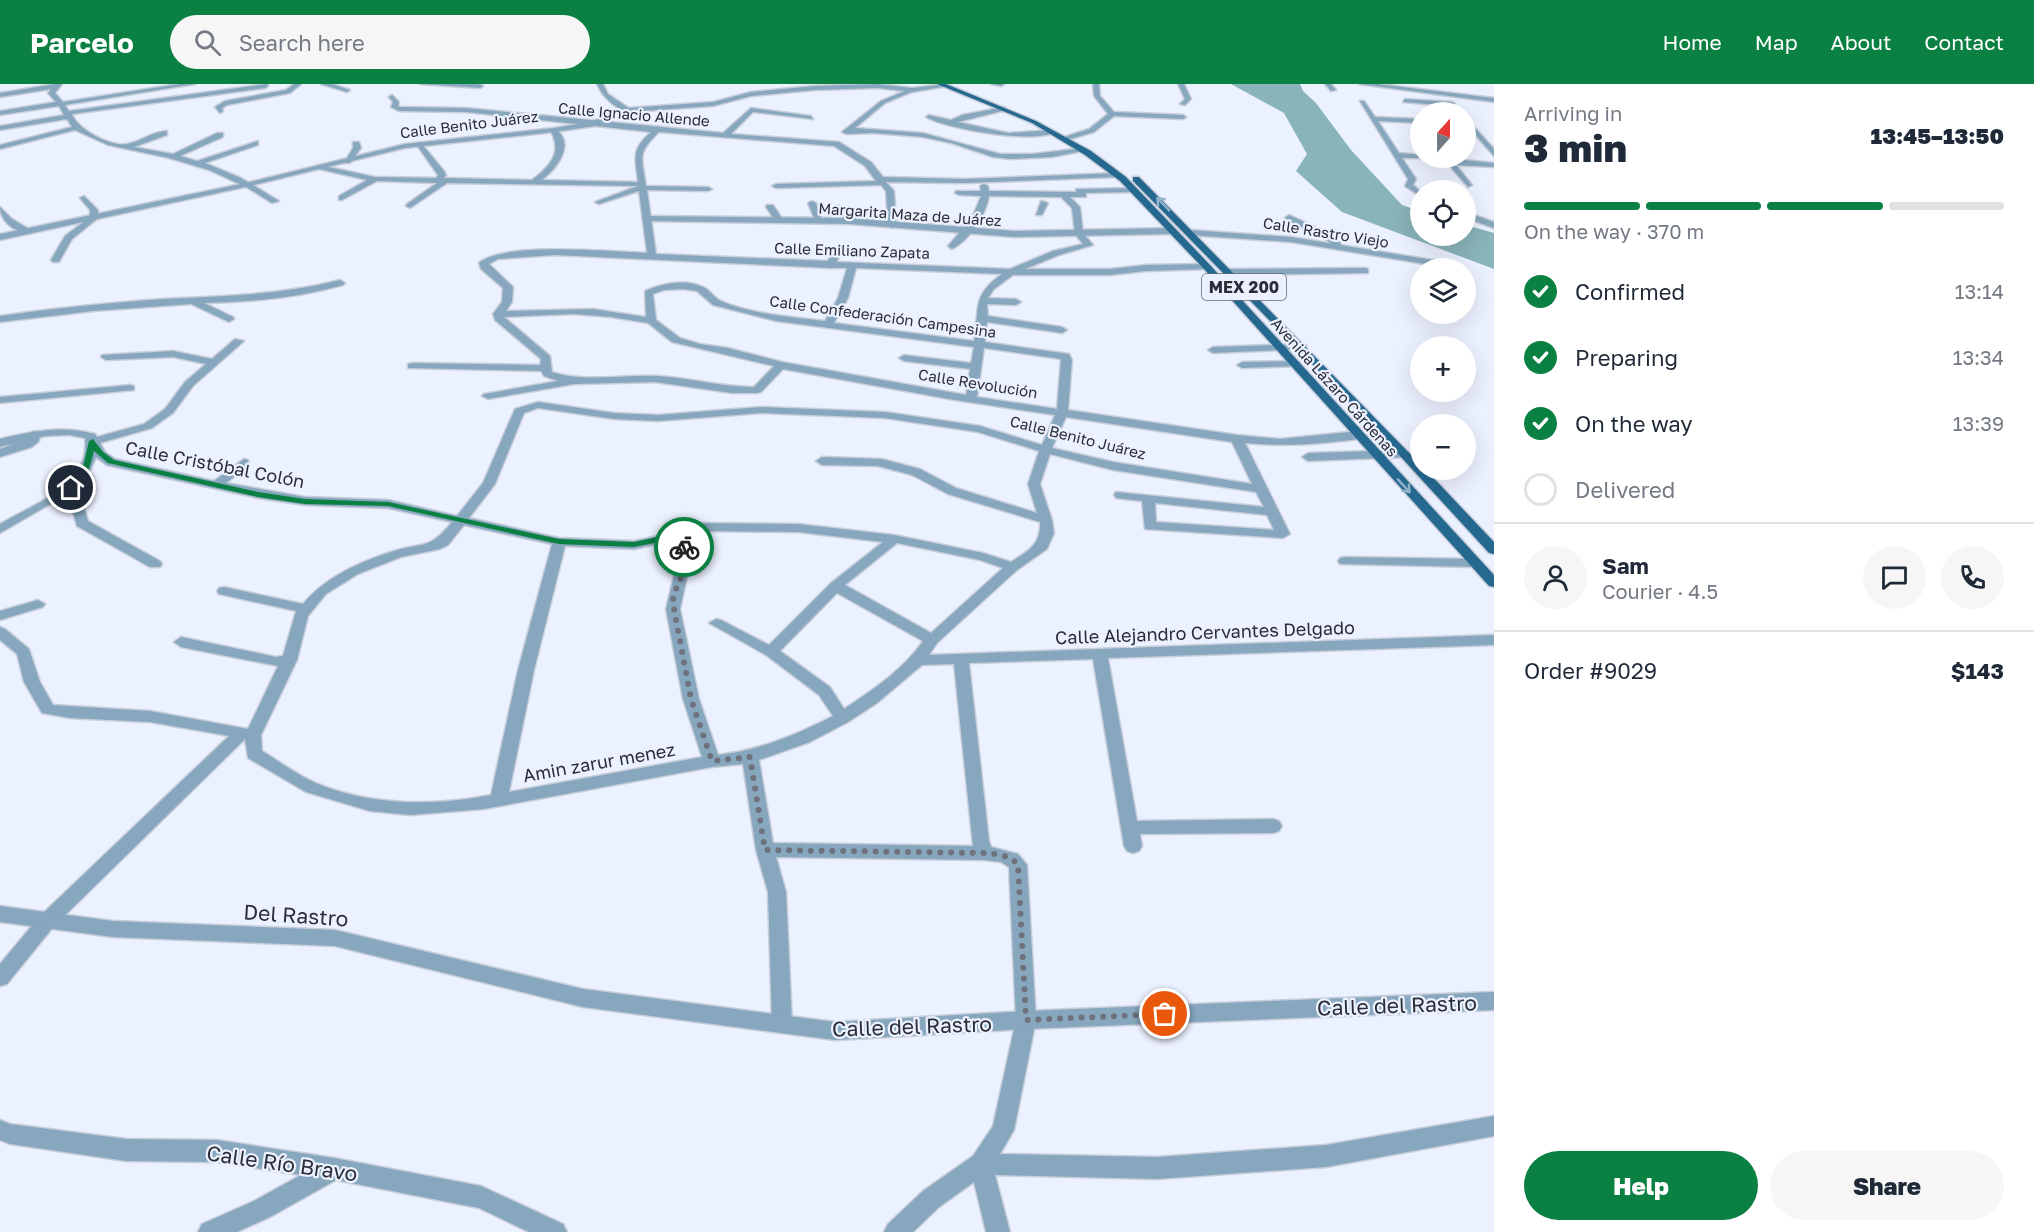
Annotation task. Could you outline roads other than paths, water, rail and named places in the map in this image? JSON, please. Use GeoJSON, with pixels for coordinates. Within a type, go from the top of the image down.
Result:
{"type":"FeatureCollection","features":[{"type":"Feature","properties":{"kind":"main road","name":"Avenida Lázaro Cárdenas"},"geometry":{"type":"LineString","coordinates":[[945,85],[1071,139],[1118,175],[1207,267],[1494,583]]}},
{"type":"Feature","properties":{"kind":"main road","name":"Avenida Lázaro Cárdenas"},"geometry":{"type":"LineString","coordinates":[[945,85],[1038,119],[1139,182],[1302,347],[1494,550]]}},
{"type":"Feature","properties":{"kind":"main road"},"geometry":{"type":"LineString","coordinates":[[1430,513],[1459,512]]}},
{"type":"Feature","properties":{"kind":"street"},"geometry":{"type":"LineString","coordinates":[[0,113],[192,84]]}},
{"type":"Feature","properties":{"kind":"street"},"geometry":{"type":"LineString","coordinates":[[219,111],[218,107],[225,103],[293,90],[298,84]]}},
{"type":"Feature","properties":{"kind":"street"},"geometry":{"type":"LineString","coordinates":[[324,84],[347,90]]}},
{"type":"Feature","properties":{"kind":"street"},"geometry":{"type":"LineString","coordinates":[[423,84],[483,85]]}},
{"type":"Feature","properties":{"kind":"street"},"geometry":{"type":"LineString","coordinates":[[600,84],[605,95],[628,110]]}},
{"type":"Feature","properties":{"kind":"street"},"geometry":{"type":"LineString","coordinates":[[932,84],[945,85]]}},
{"type":"Feature","properties":{"kind":"street"},"geometry":{"type":"LineString","coordinates":[[994,84],[1001,84]]}},
{"type":"Feature","properties":{"kind":"street"},"geometry":{"type":"LineString","coordinates":[[1096,84],[1097,96],[1112,114],[1183,117]]}},
{"type":"Feature","properties":{"kind":"street"},"geometry":{"type":"LineString","coordinates":[[1181,84],[1188,99],[1183,104]]}},
{"type":"Feature","properties":{"kind":"street"},"geometry":{"type":"LineString","coordinates":[[1362,84],[1494,100]]}},
{"type":"Feature","properties":{"kind":"street"},"geometry":{"type":"LineString","coordinates":[[0,85],[8,93]]}},
{"type":"Feature","properties":{"kind":"street"},"geometry":{"type":"LineString","coordinates":[[0,95],[58,85]]}},
{"type":"Feature","properties":{"kind":"street"},"geometry":{"type":"LineString","coordinates":[[58,85],[50,91],[76,128],[106,142],[173,157],[250,184],[275,201]]}},
{"type":"Feature","properties":{"kind":"street"},"geometry":{"type":"LineString","coordinates":[[0,128],[264,85]]}},
{"type":"Feature","properties":{"kind":"street"},"geometry":{"type":"LineString","coordinates":[[474,94],[483,85]]}},
{"type":"Feature","properties":{"kind":"street","name":"Calle Benito Juárez"},"geometry":{"type":"LineString","coordinates":[[0,237],[250,184],[420,144],[592,124],[628,110],[713,104],[751,94],[814,88],[878,86],[912,90],[945,85]]}},
{"type":"Feature","properties":{"kind":"street"},"geometry":{"type":"LineString","coordinates":[[1395,88],[1410,108]]}},
{"type":"Feature","properties":{"kind":"street"},"geometry":{"type":"LineString","coordinates":[[892,225],[890,191],[868,164],[836,144],[836,139],[874,106],[891,96],[912,90]]}},
{"type":"Feature","properties":{"kind":"street"},"geometry":{"type":"LineString","coordinates":[[54,95],[66,93]]}},
{"type":"Feature","properties":{"kind":"street"},"geometry":{"type":"LineString","coordinates":[[277,94],[298,100]]}},
{"type":"Feature","properties":{"kind":"street","name":"Calle Ignacio Allende"},"geometry":{"type":"LineString","coordinates":[[392,97],[396,102],[394,107],[399,109],[466,110],[657,130],[836,144]]}},
{"type":"Feature","properties":{"kind":"street"},"geometry":{"type":"LineString","coordinates":[[466,110],[467,101]]}},
{"type":"Feature","properties":{"kind":"street"},"geometry":{"type":"LineString","coordinates":[[1405,101],[1421,102]]}},
{"type":"Feature","properties":{"kind":"street"},"geometry":{"type":"LineString","coordinates":[[1362,102],[1412,180]]}},
{"type":"Feature","properties":{"kind":"street"},"geometry":{"type":"LineString","coordinates":[[1476,106],[1494,107]]}},
{"type":"Feature","properties":{"kind":"street"},"geometry":{"type":"LineString","coordinates":[[950,123],[962,117],[1004,109]]}},
{"type":"Feature","properties":{"kind":"street","name":"Calle Ignacio Allende"},"geometry":{"type":"LineString","coordinates":[[724,136],[751,110],[811,118]]}},
{"type":"Feature","properties":{"kind":"street"},"geometry":{"type":"LineString","coordinates":[[1071,139],[1101,126],[1112,114]]}},
{"type":"Feature","properties":{"kind":"street"},"geometry":{"type":"LineString","coordinates":[[929,117],[1008,135],[1052,132]]}},
{"type":"Feature","properties":{"kind":"street"},"geometry":{"type":"LineString","coordinates":[[1374,119],[1410,119]]}},
{"type":"Feature","properties":{"kind":"street"},"geometry":{"type":"LineString","coordinates":[[0,147],[76,128]]}},
{"type":"Feature","properties":{"kind":"street"},"geometry":{"type":"LineString","coordinates":[[534,182],[556,162],[561,144],[554,130]]}},
{"type":"Feature","properties":{"kind":"street"},"geometry":{"type":"LineString","coordinates":[[652,256],[638,153],[640,145],[657,130]]}},
{"type":"Feature","properties":{"kind":"street"},"geometry":{"type":"LineString","coordinates":[[849,130],[902,131],[949,140],[986,153],[1008,157],[1038,158],[1084,150]]}},
{"type":"Feature","properties":{"kind":"street"},"geometry":{"type":"LineString","coordinates":[[1476,132],[1494,154]]}},
{"type":"Feature","properties":{"kind":"street"},"geometry":{"type":"LineString","coordinates":[[126,147],[164,133]]}},
{"type":"Feature","properties":{"kind":"street"},"geometry":{"type":"LineString","coordinates":[[173,157],[220,135]]}},
{"type":"Feature","properties":{"kind":"street"},"geometry":{"type":"LineString","coordinates":[[1476,142],[1494,143]]}},
{"type":"Feature","properties":{"kind":"street"},"geometry":{"type":"LineString","coordinates":[[195,164],[255,143]]}},
{"type":"Feature","properties":{"kind":"street"},"geometry":{"type":"LineString","coordinates":[[347,160],[357,148],[356,144]]}},
{"type":"Feature","properties":{"kind":"street"},"geometry":{"type":"LineString","coordinates":[[420,144],[434,166],[441,172],[442,180]]}},
{"type":"Feature","properties":{"kind":"street"},"geometry":{"type":"LineString","coordinates":[[1397,155],[1410,156]]}},
{"type":"Feature","properties":{"kind":"street"},"geometry":{"type":"LineString","coordinates":[[1476,163],[1494,165]]}},
{"type":"Feature","properties":{"kind":"street"},"geometry":{"type":"LineString","coordinates":[[322,167],[375,179],[709,185]]}},
{"type":"Feature","properties":{"kind":"street"},"geometry":{"type":"LineString","coordinates":[[1454,168],[1464,180]]}},
{"type":"Feature","properties":{"kind":"street"},"geometry":{"type":"LineString","coordinates":[[776,186],[1118,175]]}},
{"type":"Feature","properties":{"kind":"street"},"geometry":{"type":"LineString","coordinates":[[342,198],[375,179]]}},
{"type":"Feature","properties":{"kind":"street"},"geometry":{"type":"LineString","coordinates":[[410,206],[442,180]]}},
{"type":"Feature","properties":{"kind":"street"},"geometry":{"type":"LineString","coordinates":[[952,246],[968,232],[986,198],[982,180]]}},
{"type":"Feature","properties":{"kind":"street"},"geometry":{"type":"LineString","coordinates":[[599,202],[642,184]]}},
{"type":"Feature","properties":{"kind":"street"},"geometry":{"type":"LineString","coordinates":[[959,193],[1064,196],[1083,195],[1079,191],[1134,190]]}},
{"type":"Feature","properties":{"kind":"street"},"geometry":{"type":"LineString","coordinates":[[971,399],[983,318],[982,301],[990,287],[1011,272],[1056,252],[1089,245],[1079,234],[1077,211],[1064,196]]}},
{"type":"Feature","properties":{"kind":"street"},"geometry":{"type":"LineString","coordinates":[[56,260],[68,238],[94,218],[94,210],[84,198]]}},
{"type":"Feature","properties":{"kind":"street"},"geometry":{"type":"LineString","coordinates":[[1034,202],[1073,204]]}},
{"type":"Feature","properties":{"kind":"street"},"geometry":{"type":"LineString","coordinates":[[812,203],[819,220]]}},
{"type":"Feature","properties":{"kind":"street"},"geometry":{"type":"LineString","coordinates":[[1039,213],[1044,203]]}},
{"type":"Feature","properties":{"kind":"street"},"geometry":{"type":"LineString","coordinates":[[770,207],[779,220]]}},
{"type":"Feature","properties":{"kind":"street"},"geometry":{"type":"LineString","coordinates":[[837,208],[849,221]]}},
{"type":"Feature","properties":{"kind":"street"},"geometry":{"type":"LineString","coordinates":[[0,209],[9,221],[26,231]]}},
{"type":"Feature","properties":{"kind":"street","name":"Margarita Maza de Juárez"},"geometry":{"type":"LineString","coordinates":[[648,218],[849,221],[968,232],[1036,234],[1171,231]]}},
{"type":"Feature","properties":{"kind":"street"},"geometry":{"type":"LineString","coordinates":[[1289,218],[1326,235],[1338,245]]}},
{"type":"Feature","properties":{"kind":"street"},"geometry":{"type":"LineString","coordinates":[[1476,219],[1494,225]]}},
{"type":"Feature","properties":{"kind":"street"},"geometry":{"type":"LineString","coordinates":[[1036,234],[1037,224]]}},
{"type":"Feature","properties":{"kind":"street","name":"Calle Rastro Viejo"},"geometry":{"type":"LineString","coordinates":[[1191,233],[1254,235],[1338,245],[1410,258]]}},
{"type":"Feature","properties":{"kind":"street"},"geometry":{"type":"LineString","coordinates":[[831,265],[837,250]]}},
{"type":"Feature","properties":{"kind":"street","name":"Calle Emiliano Zapata"},"geometry":{"type":"LineString","coordinates":[[498,314],[507,302],[508,287],[484,267],[484,263],[496,256],[555,252],[1011,272],[1110,272],[1146,268],[1207,267]]}},
{"type":"Feature","properties":{"kind":"street"},"geometry":{"type":"LineString","coordinates":[[827,326],[842,305],[852,266]]}},
{"type":"Feature","properties":{"kind":"street"},"geometry":{"type":"LineString","coordinates":[[1229,272],[1365,271]]}},
{"type":"Feature","properties":{"kind":"street"},"geometry":{"type":"LineString","coordinates":[[0,319],[61,310],[265,298],[317,290],[340,283]]}},
{"type":"Feature","properties":{"kind":"street","name":"Calle Confederación Campesina"},"geometry":{"type":"LineString","coordinates":[[651,321],[648,293],[668,286],[683,286],[700,289],[716,303],[764,316],[1065,356],[1067,360],[1062,412]]}},
{"type":"Feature","properties":{"kind":"street"},"geometry":{"type":"LineString","coordinates":[[184,301],[209,308],[229,320]]}},
{"type":"Feature","properties":{"kind":"street"},"geometry":{"type":"LineString","coordinates":[[982,301],[1016,302]]}},
{"type":"Feature","properties":{"kind":"street"},"geometry":{"type":"LineString","coordinates":[[546,371],[546,358],[500,320],[498,314],[561,310],[613,312],[651,321]]}},
{"type":"Feature","properties":{"kind":"street"},"geometry":{"type":"LineString","coordinates":[[983,318],[1062,330]]}},
{"type":"Feature","properties":{"kind":"street","name":"Calle Revolución"},"geometry":{"type":"LineString","coordinates":[[651,321],[676,340],[781,365],[971,399],[1237,439],[1280,443],[1359,435]]}},
{"type":"Feature","properties":{"kind":"street"},"geometry":{"type":"LineString","coordinates":[[93,441],[122,435],[148,426],[169,411],[189,384],[238,341]]}},
{"type":"Feature","properties":{"kind":"street"},"geometry":{"type":"LineString","coordinates":[[1213,350],[1302,347]]}},
{"type":"Feature","properties":{"kind":"street"},"geometry":{"type":"LineString","coordinates":[[106,357],[179,354],[212,362]]}},
{"type":"Feature","properties":{"kind":"street"},"geometry":{"type":"LineString","coordinates":[[904,358],[976,367]]}},
{"type":"Feature","properties":{"kind":"street"},"geometry":{"type":"LineString","coordinates":[[1242,365],[1296,364]]}},
{"type":"Feature","properties":{"kind":"street"},"geometry":{"type":"LineString","coordinates":[[412,366],[546,371],[559,379],[574,381],[611,382],[655,379],[757,390],[781,365]]}},
{"type":"Feature","properties":{"kind":"street"},"geometry":{"type":"LineString","coordinates":[[488,396],[574,381]]}},
{"type":"Feature","properties":{"kind":"street"},"geometry":{"type":"LineString","coordinates":[[0,400],[130,388]]}},
{"type":"Feature","properties":{"kind":"street","name":"Calle Benito Juárez"},"geometry":{"type":"LineString","coordinates":[[462,519],[489,484],[519,411],[538,405],[614,416],[658,418],[761,410],[885,415],[980,429],[1047,450],[1113,466],[1263,489]]}},
{"type":"Feature","properties":{"kind":"street"},"geometry":{"type":"LineString","coordinates":[[1046,520],[1034,484],[1042,458],[1062,412]]}},
{"type":"Feature","properties":{"kind":"street"},"geometry":{"type":"LineString","coordinates":[[0,443],[34,435],[78,431],[92,436],[93,441],[86,471],[81,480],[0,529]]}},
{"type":"Feature","properties":{"kind":"street"},"geometry":{"type":"LineString","coordinates":[[0,453],[28,444],[35,439],[34,435]]}},
{"type":"Feature","properties":{"kind":"street"},"geometry":{"type":"LineString","coordinates":[[1148,498],[1150,526],[1283,534],[1237,439]]}},
{"type":"Feature","properties":{"kind":"street","name":"Calle Cristóbal Colón"},"geometry":{"type":"LineString","coordinates":[[93,441],[100,454],[111,462],[216,485],[305,501],[388,504],[559,542],[634,545],[676,536],[702,527],[798,528],[894,538],[983,557],[1012,567]]}},
{"type":"Feature","properties":{"kind":"street"},"geometry":{"type":"LineString","coordinates":[[1308,457],[1405,454]]}},
{"type":"Feature","properties":{"kind":"street"},"geometry":{"type":"LineString","coordinates":[[822,461],[878,462],[916,472],[952,491],[1046,520]]}},
{"type":"Feature","properties":{"kind":"street"},"geometry":{"type":"LineString","coordinates":[[216,485],[244,464]]}},
{"type":"Feature","properties":{"kind":"street"},"geometry":{"type":"LineString","coordinates":[[86,471],[88,482],[76,501],[82,522],[116,544],[155,564]]}},
{"type":"Feature","properties":{"kind":"street"},"geometry":{"type":"LineString","coordinates":[[1120,495],[1274,512]]}},
{"type":"Feature","properties":{"kind":"street"},"geometry":{"type":"LineString","coordinates":[[0,978],[47,921],[248,734],[289,660],[304,612],[321,591],[353,571],[396,554],[435,546],[443,542],[462,519]]}},
{"type":"Feature","properties":{"kind":"street","name":"Amin zarur menez"},"geometry":{"type":"LineString","coordinates":[[248,734],[254,754],[312,788],[370,805],[410,809],[484,803],[712,761],[750,757],[804,738],[842,718],[871,699],[918,660],[932,640],[1012,567],[1040,549],[1047,533],[1046,520]]}},
{"type":"Feature","properties":{"kind":"street"},"geometry":{"type":"LineString","coordinates":[[676,536],[684,545],[684,571],[673,596],[674,609],[691,699],[712,761]]}},
{"type":"Feature","properties":{"kind":"street"},"geometry":{"type":"LineString","coordinates":[[771,652],[836,586],[894,538]]}},
{"type":"Feature","properties":{"kind":"street"},"geometry":{"type":"LineString","coordinates":[[499,800],[515,713],[540,608],[559,542]]}},
{"type":"Feature","properties":{"kind":"street"},"geometry":{"type":"LineString","coordinates":[[1345,561],[1476,563]]}},
{"type":"Feature","properties":{"kind":"street"},"geometry":{"type":"LineString","coordinates":[[836,586],[932,640]]}},
{"type":"Feature","properties":{"kind":"street"},"geometry":{"type":"LineString","coordinates":[[224,591],[304,612]]}},
{"type":"Feature","properties":{"kind":"street"},"geometry":{"type":"LineString","coordinates":[[0,616],[38,604]]}},
{"type":"Feature","properties":{"kind":"street"},"geometry":{"type":"LineString","coordinates":[[716,623],[771,652],[825,691],[842,718]]}},
{"type":"Feature","properties":{"kind":"street"},"geometry":{"type":"LineString","coordinates":[[0,632],[24,652],[32,682],[48,709],[68,714],[103,712],[139,715],[248,734]]}},
{"type":"Feature","properties":{"kind":"street","name":"Calle Alejandro Cervantes Delgado"},"geometry":{"type":"LineString","coordinates":[[918,660],[1100,656],[1494,640]]}},
{"type":"Feature","properties":{"kind":"street"},"geometry":{"type":"LineString","coordinates":[[181,642],[276,662],[289,660]]}},
{"type":"Feature","properties":{"kind":"street"},"geometry":{"type":"LineString","coordinates":[[1100,656],[1133,846]]}},
{"type":"Feature","properties":{"kind":"street"},"geometry":{"type":"LineString","coordinates":[[961,660],[980,841],[984,853]]}},
{"type":"Feature","properties":{"kind":"street"},"geometry":{"type":"LineString","coordinates":[[750,757],[765,850],[777,892],[782,1023]]}},
{"type":"Feature","properties":{"kind":"street"},"geometry":{"type":"LineString","coordinates":[[1130,828],[1273,826]]}},
{"type":"Feature","properties":{"kind":"street"},"geometry":{"type":"LineString","coordinates":[[765,850],[984,853],[997,854],[1015,861],[1018,865],[1026,1020],[1003,1130],[981,1164],[931,1199],[896,1232]]}},
{"type":"Feature","properties":{"kind":"street","name":"Del Rastro"},"geometry":{"type":"LineString","coordinates":[[0,914],[112,929],[334,938],[583,998]]}},
{"type":"Feature","properties":{"kind":"street","name":"Calle del Rastro"},"geometry":{"type":"LineString","coordinates":[[583,998],[835,1031],[1026,1020],[1493,1003]]}},
{"type":"Feature","properties":{"kind":"street"},"geometry":{"type":"LineString","coordinates":[[981,1164],[1169,1167],[1326,1156],[1494,1126]]}},
{"type":"Feature","properties":{"kind":"street","name":"Calle Río Bravo"},"geometry":{"type":"LineString","coordinates":[[0,1130],[10,1134],[126,1150],[217,1151],[334,1169],[481,1197],[555,1232]]}},
{"type":"Feature","properties":{"kind":"street"},"geometry":{"type":"LineString","coordinates":[[981,1164],[998,1232]]}},
{"type":"Feature","properties":{"kind":"street"},"geometry":{"type":"LineString","coordinates":[[210,1232],[262,1209],[334,1169]]}}]}
